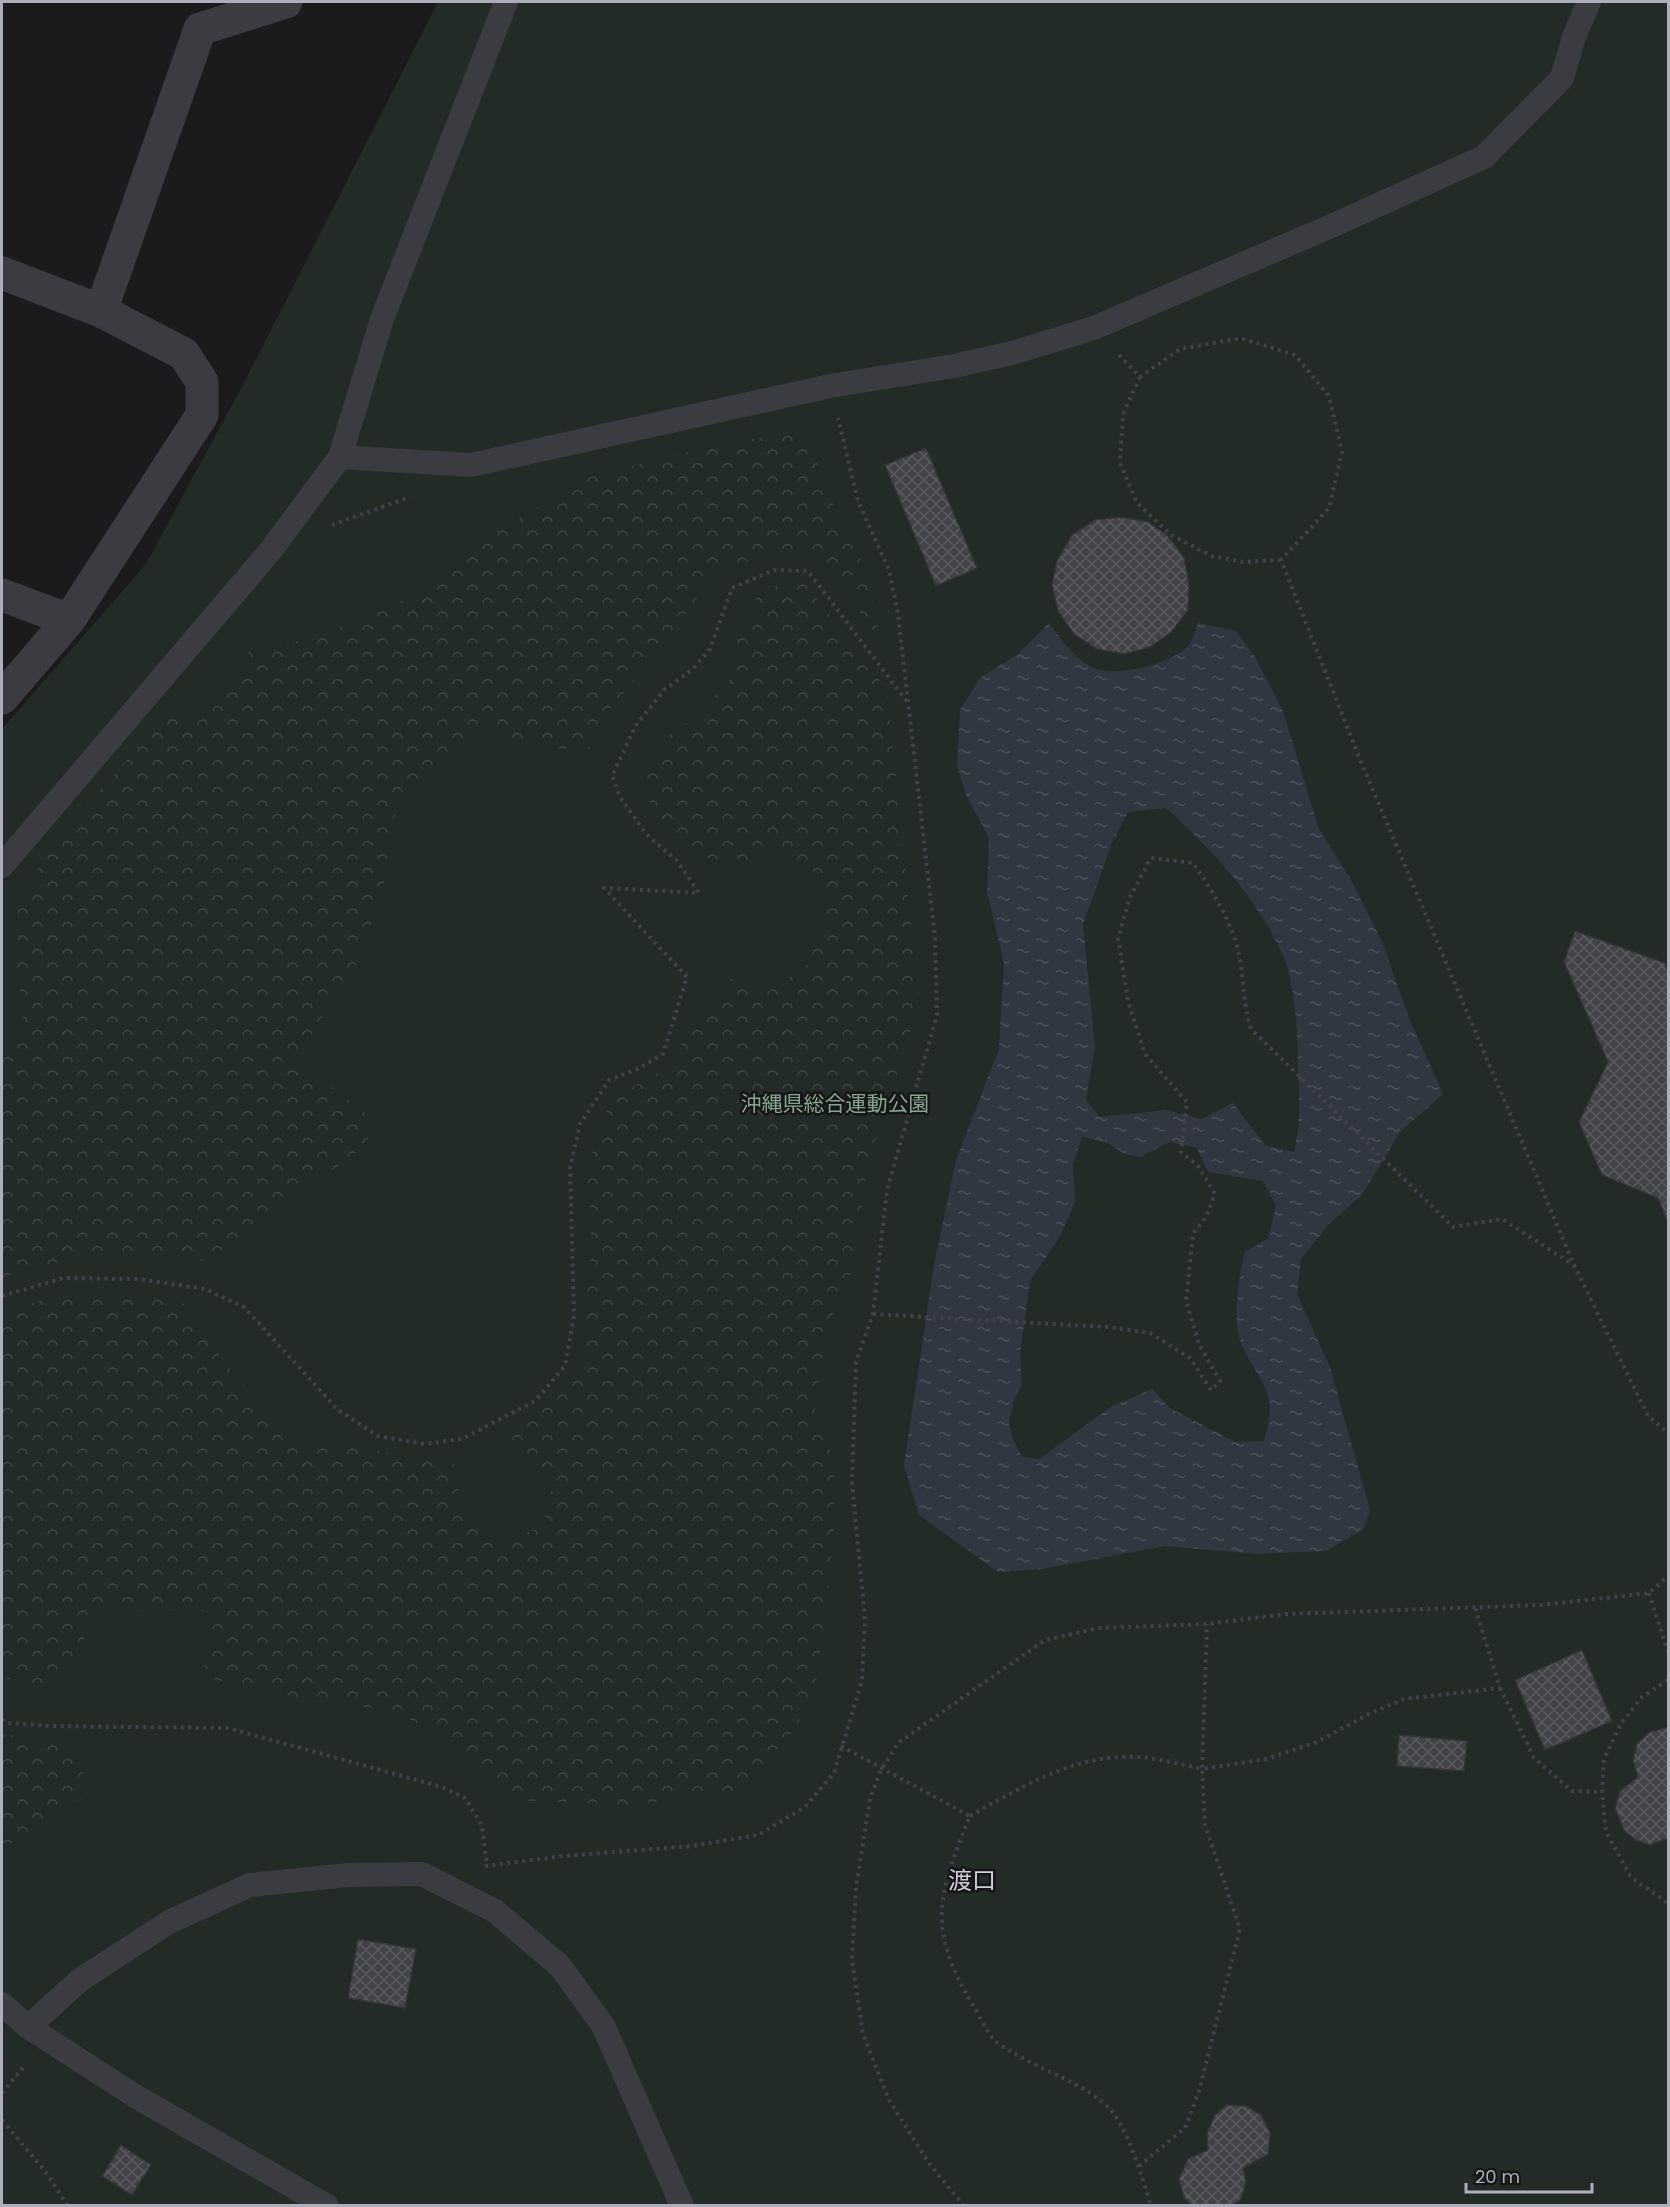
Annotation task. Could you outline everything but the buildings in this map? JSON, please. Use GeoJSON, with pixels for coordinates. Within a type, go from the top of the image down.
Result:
{"type":"FeatureCollection","features":[{"type":"Feature","properties":{"kind":"street"},"geometry":{"type":"LineString","coordinates":[[101,311],[200,29],[286,2]]}},
{"type":"Feature","properties":{"kind":"street"},"geometry":{"type":"LineString","coordinates":[[2,273],[101,311],[184,354],[202,382],[202,415],[69,620],[2,698]]}},
{"type":"Feature","properties":{"kind":"street"},"geometry":{"type":"LineString","coordinates":[[2,595],[69,620]]}},
{"type":"Feature","properties":{"kind":"lane"},"geometry":{"type":"LineString","coordinates":[[2,866],[271,550],[340,458],[382,319],[506,2]]}},
{"type":"Feature","properties":{"kind":"lane"},"geometry":{"type":"LineString","coordinates":[[340,458],[471,465],[830,386],[954,366],[1012,353],[1094,328],[1336,224],[1484,156],[1562,78],[1574,37],[1589,2]]}},
{"type":"Feature","properties":{"kind":"lane"},"geometry":{"type":"LineString","coordinates":[[28,2027],[80,1980],[159,1929],[250,1885],[348,1875],[422,1874],[495,1911],[560,1966],[604,2027],[682,2205]]}},
{"type":"Feature","properties":{"kind":"lane"},"geometry":{"type":"LineString","coordinates":[[2,2004],[28,2027],[135,2096],[327,2205]]}},
{"type":"Feature","properties":{"kind":"path"},"geometry":{"type":"LineString","coordinates":[[1094,328],[1140,377]]}},
{"type":"Feature","properties":{"kind":"path"},"geometry":{"type":"LineString","coordinates":[[1241,339],[1295,355],[1329,396],[1342,452],[1329,508],[1281,560],[1243,562],[1212,556],[1171,535],[1137,503],[1120,463],[1123,414],[1140,377],[1180,349],[1241,339]]}},
{"type":"Feature","properties":{"kind":"path"},"geometry":{"type":"LineString","coordinates":[[422,1874],[562,1857],[692,1846],[758,1835],[805,1807],[834,1773],[862,1681],[866,1620],[852,1482],[856,1362],[873,1314],[887,1190],[937,1015],[935,937],[898,614],[888,570],[858,501],[830,386]]}},
{"type":"Feature","properties":{"kind":"path"},"geometry":{"type":"LineString","coordinates":[[326,528],[412,497]]}},
{"type":"Feature","properties":{"kind":"path"},"geometry":{"type":"LineString","coordinates":[[1281,560],[1363,768],[1574,1265],[1648,1416],[1668,1433]]}},
{"type":"Feature","properties":{"kind":"path"},"geometry":{"type":"LineString","coordinates":[[2,1296],[64,1278],[138,1279],[205,1289],[244,1307],[338,1410],[378,1436],[424,1444],[462,1439],[535,1401],[565,1366],[574,1316],[570,1168],[580,1124],[609,1080],[638,1069],[663,1054],[687,977],[604,888],[699,893],[677,861],[646,834],[620,797],[612,776],[636,725],[665,689],[692,670],[710,649],[732,588],[774,570],[808,571],[908,703]]}},
{"type":"Feature","properties":{"kind":"path"},"geometry":{"type":"LineString","coordinates":[[873,1314],[1108,1327],[1150,1333],[1190,1358],[1211,1390],[1220,1381],[1199,1344],[1186,1301],[1193,1234],[1206,1217],[1215,1194],[1198,1166],[1181,1152],[1186,1102],[1145,1054],[1128,1000],[1118,938],[1130,897],[1151,858],[1193,863],[1215,894],[1239,953],[1243,1004],[1251,1029],[1453,1227],[1502,1220],[1574,1265]]}},
{"type":"Feature","properties":{"kind":"path"},"geometry":{"type":"LineString","coordinates":[[964,2205],[929,2163],[889,2100],[863,2034],[852,1961],[856,1887],[870,1799],[880,1770],[898,1743],[1045,1640],[1099,1628],[1207,1624],[1286,1614],[1541,1605],[1649,1593],[1668,1576]]}},
{"type":"Feature","properties":{"kind":"path"},"geometry":{"type":"LineString","coordinates":[[1649,1593],[1668,1652]]}},
{"type":"Feature","properties":{"kind":"path"},"geometry":{"type":"LineString","coordinates":[[1475,1607],[1500,1688],[1534,1758],[1572,1791],[1602,1792]]}},
{"type":"Feature","properties":{"kind":"path"},"geometry":{"type":"LineString","coordinates":[[1139,2166],[1185,2128],[1199,2091],[1240,1929],[1205,1825],[1202,1769],[1207,1624]]}},
{"type":"Feature","properties":{"kind":"path"},"geometry":{"type":"LineString","coordinates":[[1668,1680],[1642,1697],[1622,1722],[1605,1759],[1602,1792],[1606,1832],[1631,1876],[1668,1903]]}},
{"type":"Feature","properties":{"kind":"path"},"geometry":{"type":"LineString","coordinates":[[1151,2205],[1139,2166],[1109,2108],[1078,2085],[1042,2070],[995,2041],[948,1956],[940,1913],[947,1872],[970,1816],[1022,1787],[1075,1764],[1138,1757],[1202,1769],[1266,1759],[1317,1742],[1369,1714],[1404,1699],[1500,1688]]}},
{"type":"Feature","properties":{"kind":"path"},"geometry":{"type":"LineString","coordinates":[[2,1719],[8,1723],[50,1726],[228,1728],[442,1787],[465,1798],[482,1826],[487,1866]]}},
{"type":"Feature","properties":{"kind":"path"},"geometry":{"type":"LineString","coordinates":[[841,1746],[880,1770],[970,1816]]}},
{"type":"Feature","properties":{"kind":"path"},"geometry":{"type":"LineString","coordinates":[[2,2120],[45,2171],[68,2205]]}},
{"type":"Feature","properties":{"kind":"green space","name":"沖縄県総合運動公園"},"geometry":{"type":"Polygon","coordinates":[[[438,2],[1668,2],[1668,2205],[2,2206],[2,729],[146,564],[247,377],[438,2]]]}},
{"type":"Feature","properties":{"kind":"green space"},"geometry":{"type":"Polygon","coordinates":[[[805,431],[834,507],[865,569],[883,647],[821,553],[776,553],[717,570],[656,655],[604,716],[589,749],[540,748],[486,732],[432,770],[391,820],[383,892],[355,968],[296,1058],[370,1117],[367,1145],[327,1174],[274,1205],[210,1261],[130,1257],[80,1259],[29,1269],[2,1278],[2,1058],[24,1028],[17,964],[18,903],[49,849],[168,712],[210,714],[251,648],[310,639],[372,616],[420,590],[496,533],[583,479],[705,447],[805,431]]]}},
{"type":"Feature","properties":{"kind":"green space"},"geometry":{"type":"Polygon","coordinates":[[[805,583],[887,690],[919,1004],[868,1167],[852,1271],[825,1333],[814,1418],[835,1459],[835,1518],[826,1613],[814,1696],[794,1730],[738,1792],[632,1805],[507,1800],[458,1748],[396,1711],[314,1701],[203,1677],[212,1611],[88,1610],[82,1662],[45,1689],[2,1677],[2,1318],[40,1301],[88,1294],[179,1297],[201,1332],[289,1443],[365,1448],[411,1458],[452,1456],[465,1518],[505,1543],[544,1525],[552,1489],[543,1469],[521,1456],[507,1430],[554,1402],[584,1360],[591,1231],[587,1171],[599,1129],[614,1097],[671,1066],[693,1023],[714,1014],[728,977],[763,996],[808,964],[827,914],[825,880],[779,846],[728,868],[685,847],[651,806],[647,776],[658,751],[669,735],[696,718],[731,678],[739,634],[759,593],[780,584],[805,583]]]}},
{"type":"Feature","properties":{"kind":"green space"},"geometry":{"type":"Polygon","coordinates":[[[2,1734],[73,1743],[90,1794],[13,1843],[2,1843],[2,1734]]]}},
{"type":"Feature","properties":{"kind":"water"},"geometry":{"type":"Polygon","coordinates":[[[1049,623],[1081,660],[1104,671],[1142,668],[1178,654],[1190,643],[1198,623],[1236,631],[1255,657],[1283,711],[1319,829],[1350,878],[1381,939],[1409,1018],[1443,1094],[1400,1132],[1362,1195],[1329,1224],[1301,1259],[1297,1294],[1330,1367],[1370,1510],[1363,1530],[1326,1551],[1255,1554],[1165,1546],[1043,1569],[998,1572],[919,1515],[904,1465],[934,1265],[956,1160],[999,1049],[1004,963],[987,892],[989,838],[966,795],[957,765],[960,710],[980,678],[1018,654],[1049,623]],[[1166,808],[1128,812],[1113,841],[1083,924],[1095,1047],[1086,1100],[1100,1117],[1167,1110],[1201,1119],[1233,1103],[1265,1145],[1294,1152],[1299,1109],[1297,1041],[1293,996],[1284,958],[1274,936],[1248,896],[1217,858],[1166,808]],[[1082,1137],[1073,1164],[1075,1202],[1059,1238],[1030,1281],[1020,1353],[1022,1384],[1014,1400],[1009,1423],[1013,1439],[1022,1457],[1039,1459],[1112,1406],[1152,1389],[1170,1408],[1235,1442],[1264,1441],[1270,1410],[1268,1398],[1241,1343],[1237,1323],[1239,1285],[1245,1252],[1268,1238],[1276,1206],[1263,1181],[1208,1172],[1197,1148],[1170,1142],[1140,1157],[1125,1154],[1106,1142],[1082,1137]]]}},
{"type":"Feature","properties":{"kind":"district","name":"渡口"},"geometry":{"type":"Point","coordinates":[972,1881]}}]}
